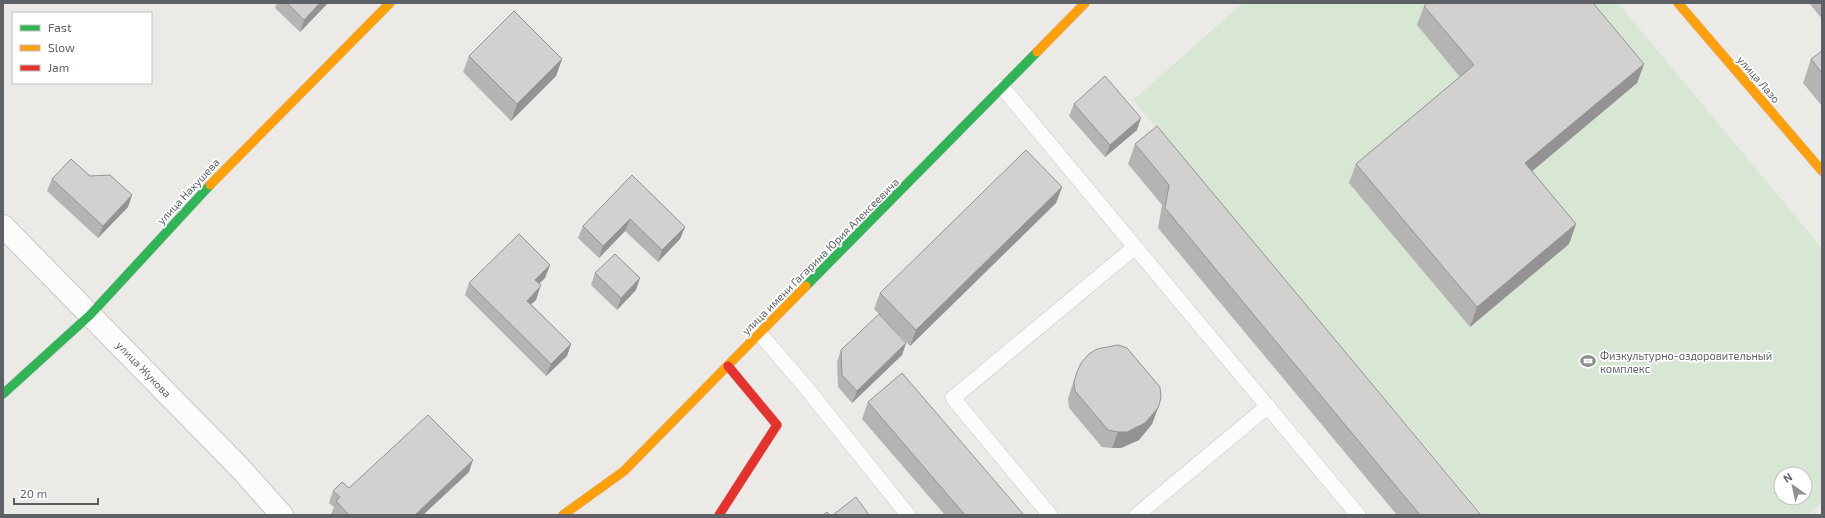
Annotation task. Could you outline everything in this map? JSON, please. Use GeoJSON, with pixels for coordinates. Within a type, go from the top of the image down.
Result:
{"type":"FeatureCollection","features":[{"type":"Feature","properties":{"kind":"street","name":"улица Нахушева"},"geometry":{"type":"LineString","coordinates":[[3,394],[90,315],[220,174],[390,3]]}},
{"type":"Feature","properties":{"kind":"street","name":"улица имени Гагарина Юрия Алексеевича"},"geometry":{"type":"LineString","coordinates":[[563,515],[624,472],[1085,3]]}},
{"type":"Feature","properties":{"kind":"street","name":"улица Лазо"},"geometry":{"type":"LineString","coordinates":[[1678,3],[1822,171]]}},
{"type":"Feature","properties":{"kind":"street","name":"улица Жукова"},"geometry":{"type":"LineString","coordinates":[[3,226],[240,468],[282,515]]}},
{"type":"Feature","properties":{"kind":"street"},"geometry":{"type":"LineString","coordinates":[[719,515],[777,425],[728,366]]}},
{"type":"Feature","properties":{"kind":"lane"},"geometry":{"type":"LineString","coordinates":[[1002,87],[1358,515]]}},
{"type":"Feature","properties":{"kind":"lane"},"geometry":{"type":"LineString","coordinates":[[1050,515],[953,398],[1135,247]]}},
{"type":"Feature","properties":{"kind":"lane"},"geometry":{"type":"LineString","coordinates":[[760,334],[804,385],[908,515]]}},
{"type":"Feature","properties":{"kind":"lane"},"geometry":{"type":"LineString","coordinates":[[1137,515],[1268,406]]}},
{"type":"Feature","properties":{"kind":"green space","name":"Физкультурно-оздоровительный комплекс"},"geometry":{"type":"Polygon","coordinates":[[[1243,3],[1618,3],[1822,248],[1822,502],[1807,515],[1483,515],[1133,100],[1243,3]]]}},
{"type":"Feature","properties":{"kind":"building"},"geometry":{"type":"Polygon","coordinates":[[[287,3],[320,3],[304,20],[287,3]]]}},
{"type":"Feature","properties":{"kind":"building"},"geometry":{"type":"Polygon","coordinates":[[[1428,3],[1593,3],[1644,64],[1525,163],[1576,224],[1477,307],[1356,164],[1474,65],[1424,6],[1428,3]]]}},
{"type":"Feature","properties":{"kind":"building"},"geometry":{"type":"Polygon","coordinates":[[[514,11],[562,59],[517,104],[469,56],[514,11]]]}},
{"type":"Feature","properties":{"kind":"building"},"geometry":{"type":"Polygon","coordinates":[[[1822,51],[1822,73],[1811,59],[1822,51]]]}},
{"type":"Feature","properties":{"kind":"building"},"geometry":{"type":"Polygon","coordinates":[[[1105,76],[1141,118],[1110,145],[1074,104],[1105,76]]]}},
{"type":"Feature","properties":{"kind":"building"},"geometry":{"type":"Polygon","coordinates":[[[1157,126],[1481,515],[1420,515],[1165,208],[1169,185],[1135,144],[1157,126]]]}},
{"type":"Feature","properties":{"kind":"building"},"geometry":{"type":"Polygon","coordinates":[[[1026,150],[1062,187],[916,330],[880,293],[1026,150]]]}},
{"type":"Feature","properties":{"kind":"building"},"geometry":{"type":"Polygon","coordinates":[[[71,159],[90,176],[110,175],[132,195],[103,226],[52,179],[71,159]]]}},
{"type":"Feature","properties":{"kind":"building"},"geometry":{"type":"Polygon","coordinates":[[[632,175],[685,227],[662,250],[630,219],[603,246],[583,226],[632,175]]]}},
{"type":"Feature","properties":{"kind":"building"},"geometry":{"type":"Polygon","coordinates":[[[519,234],[550,265],[535,280],[541,285],[527,301],[571,344],[551,364],[469,283],[519,234]]]}},
{"type":"Feature","properties":{"kind":"building"},"geometry":{"type":"Polygon","coordinates":[[[615,254],[640,278],[621,298],[595,273],[615,254]]]}},
{"type":"Feature","properties":{"kind":"building"},"geometry":{"type":"Polygon","coordinates":[[[879,314],[906,343],[857,391],[842,375],[841,350],[879,314]]]}},
{"type":"Feature","properties":{"kind":"building"},"geometry":{"type":"Polygon","coordinates":[[[1118,345],[1127,348],[1160,387],[1161,398],[1158,408],[1145,423],[1127,432],[1108,430],[1075,391],[1074,382],[1081,363],[1089,354],[1097,349],[1118,345]]]}},
{"type":"Feature","properties":{"kind":"building"},"geometry":{"type":"Polygon","coordinates":[[[902,373],[1024,515],[965,515],[868,402],[902,373]]]}},
{"type":"Feature","properties":{"kind":"building"},"geometry":{"type":"Polygon","coordinates":[[[428,415],[473,460],[415,515],[349,515],[336,501],[340,497],[333,491],[342,482],[349,488],[428,415]]]}},
{"type":"Feature","properties":{"kind":"building"},"geometry":{"type":"Polygon","coordinates":[[[856,497],[869,515],[833,515],[856,497]]]}},
{"type":"Feature","properties":{"kind":"building"},"geometry":{"type":"Polygon","coordinates":[[[827,512],[830,515],[823,515],[827,512]]]}},
{"type":"Feature","properties":{"kind":"traffic: fast"},"geometry":{"type":"LineString","coordinates":[[806,286],[1037,52]]}},
{"type":"Feature","properties":{"kind":"traffic: fast"},"geometry":{"type":"LineString","coordinates":[[3,394],[90,315],[210,185]]}},
{"type":"Feature","properties":{"kind":"traffic: slow"},"geometry":{"type":"LineString","coordinates":[[210,185],[390,3]]}},
{"type":"Feature","properties":{"kind":"traffic: slow"},"geometry":{"type":"LineString","coordinates":[[1037,52],[1085,3]]}},
{"type":"Feature","properties":{"kind":"traffic: slow"},"geometry":{"type":"LineString","coordinates":[[1678,3],[1822,171]]}},
{"type":"Feature","properties":{"kind":"traffic: slow"},"geometry":{"type":"LineString","coordinates":[[563,515],[624,471],[806,286]]}},
{"type":"Feature","properties":{"kind":"traffic: jam"},"geometry":{"type":"LineString","coordinates":[[719,515],[777,425],[728,366]]}},
{"type":"Feature","properties":{"kind":"place","name":"Физкультурно-оздоровительный комплекс"},"geometry":{"type":"Point","coordinates":[1588,361]}}]}
